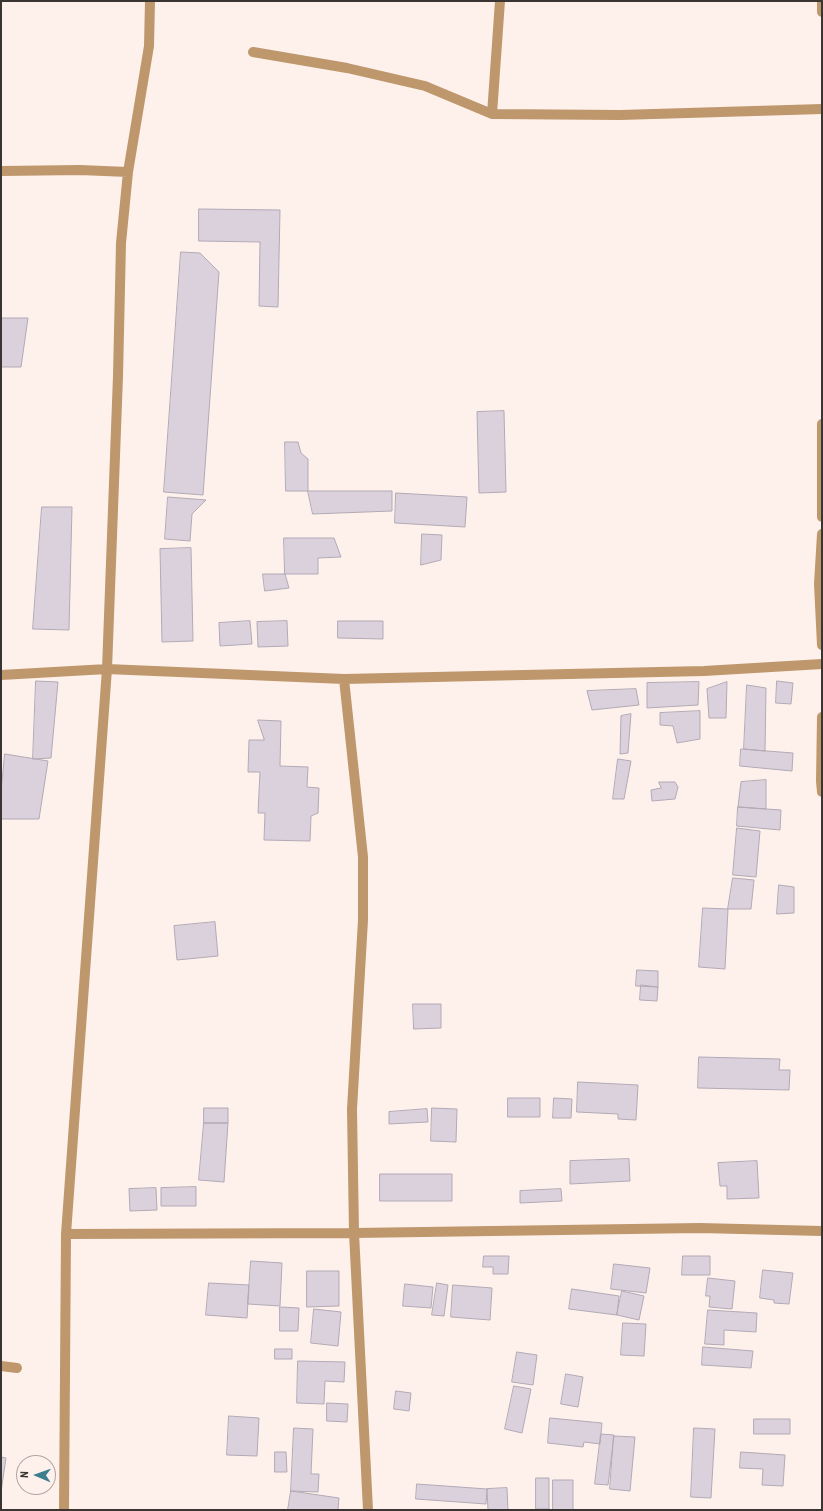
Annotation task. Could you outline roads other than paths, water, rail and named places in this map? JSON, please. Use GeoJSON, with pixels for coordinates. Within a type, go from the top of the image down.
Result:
{"type":"FeatureCollection","features":[{"type":"Feature","properties":{"kind":"street"},"geometry":{"type":"LineString","coordinates":[[64,1510],[66,1234],[107,669],[122,243],[128,172],[149,46],[150,1]]}},
{"type":"Feature","properties":{"kind":"street"},"geometry":{"type":"LineString","coordinates":[[492,114],[500,1]]}},
{"type":"Feature","properties":{"kind":"street"},"geometry":{"type":"LineString","coordinates":[[822,1],[822,12]]}},
{"type":"Feature","properties":{"kind":"street"},"geometry":{"type":"LineString","coordinates":[[253,52],[347,68],[425,86],[492,114],[620,115],[822,109]]}},
{"type":"Feature","properties":{"kind":"street"},"geometry":{"type":"LineString","coordinates":[[1,171],[80,170],[128,172]]}},
{"type":"Feature","properties":{"kind":"street"},"geometry":{"type":"LineString","coordinates":[[822,424],[822,517]]}},
{"type":"Feature","properties":{"kind":"street"},"geometry":{"type":"LineString","coordinates":[[822,534],[819,584],[822,645]]}},
{"type":"Feature","properties":{"kind":"street"},"geometry":{"type":"LineString","coordinates":[[1,675],[107,669],[344,679],[704,671],[822,664]]}},
{"type":"Feature","properties":{"kind":"street"},"geometry":{"type":"LineString","coordinates":[[344,679],[363,858],[363,920],[352,1109],[354,1233],[368,1510]]}},
{"type":"Feature","properties":{"kind":"street"},"geometry":{"type":"LineString","coordinates":[[822,717],[822,792]]}},
{"type":"Feature","properties":{"kind":"street"},"geometry":{"type":"LineString","coordinates":[[66,1234],[354,1233],[700,1228],[822,1231]]}},
{"type":"Feature","properties":{"kind":"street"},"geometry":{"type":"LineString","coordinates":[[1,1366],[17,1368]]}}]}
